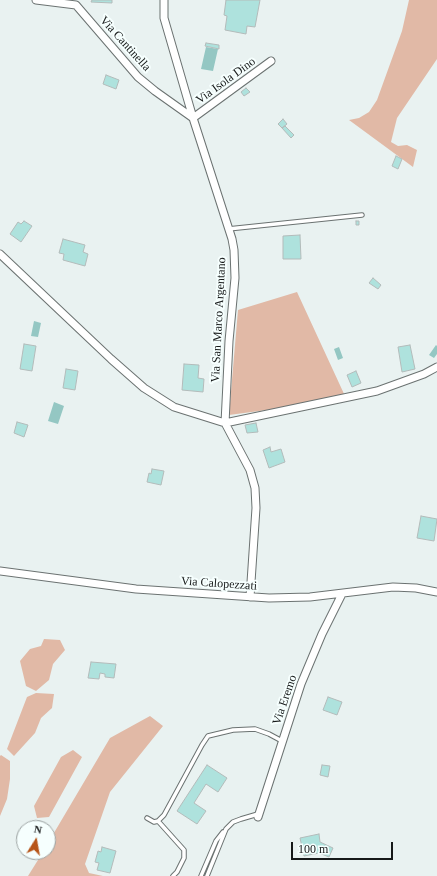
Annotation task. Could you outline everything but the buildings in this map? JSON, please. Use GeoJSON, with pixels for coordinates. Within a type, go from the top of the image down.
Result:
{"type":"FeatureCollection","features":[{"type":"Feature","properties":{"kind":"street","name":"Via Cantinella"},"geometry":{"type":"LineString","coordinates":[[36,0],[76,2],[132,72],[149,87],[193,118]]}},
{"type":"Feature","properties":{"kind":"street","name":"Via San Marco Argentano"},"geometry":{"type":"LineString","coordinates":[[164,0],[164,18],[234,250],[234,278],[225,423]]}},
{"type":"Feature","properties":{"kind":"street","name":"Via Isola Dino"},"geometry":{"type":"LineString","coordinates":[[193,118],[271,61]]}},
{"type":"Feature","properties":{"kind":"street"},"geometry":{"type":"LineString","coordinates":[[0,254],[111,359],[144,388],[174,407],[225,423],[377,390],[424,374],[437,367]]}},
{"type":"Feature","properties":{"kind":"street"},"geometry":{"type":"LineString","coordinates":[[225,423],[250,470],[255,488],[256,508],[250,597]]}},
{"type":"Feature","properties":{"kind":"street","name":"Via Calopezzati"},"geometry":{"type":"LineString","coordinates":[[0,571],[125,588],[250,597],[296,598],[401,587],[437,592]]}},
{"type":"Feature","properties":{"kind":"street","name":"Via Eremo"},"geometry":{"type":"LineString","coordinates":[[258,816],[301,684],[322,634],[342,594]]}},
{"type":"Feature","properties":{"kind":"lane"},"geometry":{"type":"LineString","coordinates":[[228,229],[362,215]]}},
{"type":"Feature","properties":{"kind":"lane"},"geometry":{"type":"LineString","coordinates":[[147,818],[154,822],[158,821],[164,815],[208,736],[233,730],[255,729],[282,741]]}},
{"type":"Feature","properties":{"kind":"lane"},"geometry":{"type":"LineString","coordinates":[[202,876],[216,841],[226,829],[233,822],[258,816]]}},
{"type":"Feature","properties":{"kind":"lane"},"geometry":{"type":"LineString","coordinates":[[158,821],[184,850],[184,858],[177,872],[173,876]]}},
{"type":"Feature","properties":{"kind":"lane"},"geometry":{"type":"LineString","coordinates":[[207,876],[226,829]]}},
{"type":"Feature","properties":{"kind":"shaded area"},"geometry":{"type":"Polygon","coordinates":[[[409,0],[437,0],[437,59],[397,118],[391,142],[398,146],[407,145],[417,150],[413,167],[349,120],[359,118],[369,112],[377,100],[402,31],[409,0]]]}},
{"type":"Feature","properties":{"kind":"shaded area"},"geometry":{"type":"Polygon","coordinates":[[[297,292],[345,396],[274,409],[229,415],[238,310],[297,292]]]}},
{"type":"Feature","properties":{"kind":"shaded area"},"geometry":{"type":"Polygon","coordinates":[[[44,639],[60,640],[65,650],[53,664],[49,680],[36,691],[26,686],[20,661],[30,649],[41,646],[44,639]]]}},
{"type":"Feature","properties":{"kind":"shaded area"},"geometry":{"type":"Polygon","coordinates":[[[36,693],[54,694],[52,708],[41,718],[35,733],[14,756],[7,749],[27,697],[36,693]]]}},
{"type":"Feature","properties":{"kind":"shaded area"},"geometry":{"type":"Polygon","coordinates":[[[150,716],[163,726],[110,792],[85,864],[89,873],[103,876],[28,876],[38,860],[56,860],[56,829],[110,738],[150,716]]]}},
{"type":"Feature","properties":{"kind":"shaded area"},"geometry":{"type":"Polygon","coordinates":[[[73,750],[82,757],[49,817],[37,818],[34,806],[61,757],[73,750]]]}},
{"type":"Feature","properties":{"kind":"shaded area"},"geometry":{"type":"Polygon","coordinates":[[[1,755],[10,761],[10,779],[7,799],[0,816],[0,756],[1,755]]]}},
{"type":"Feature","properties":{"kind":"water"},"geometry":{"type":"Polygon","coordinates":[[[206,47],[218,49],[213,71],[201,69],[206,47]]]}},
{"type":"Feature","properties":{"kind":"water"},"geometry":{"type":"Polygon","coordinates":[[[34,321],[41,323],[38,337],[31,336],[34,321]]]}},
{"type":"Feature","properties":{"kind":"water"},"geometry":{"type":"Polygon","coordinates":[[[436,345],[437,354],[434,358],[429,355],[436,345]]]}},
{"type":"Feature","properties":{"kind":"water"},"geometry":{"type":"Polygon","coordinates":[[[339,347],[343,358],[338,360],[334,349],[339,347]]]}},
{"type":"Feature","properties":{"kind":"water"},"geometry":{"type":"Polygon","coordinates":[[[54,402],[64,406],[58,424],[48,421],[54,402]]]}}]}
